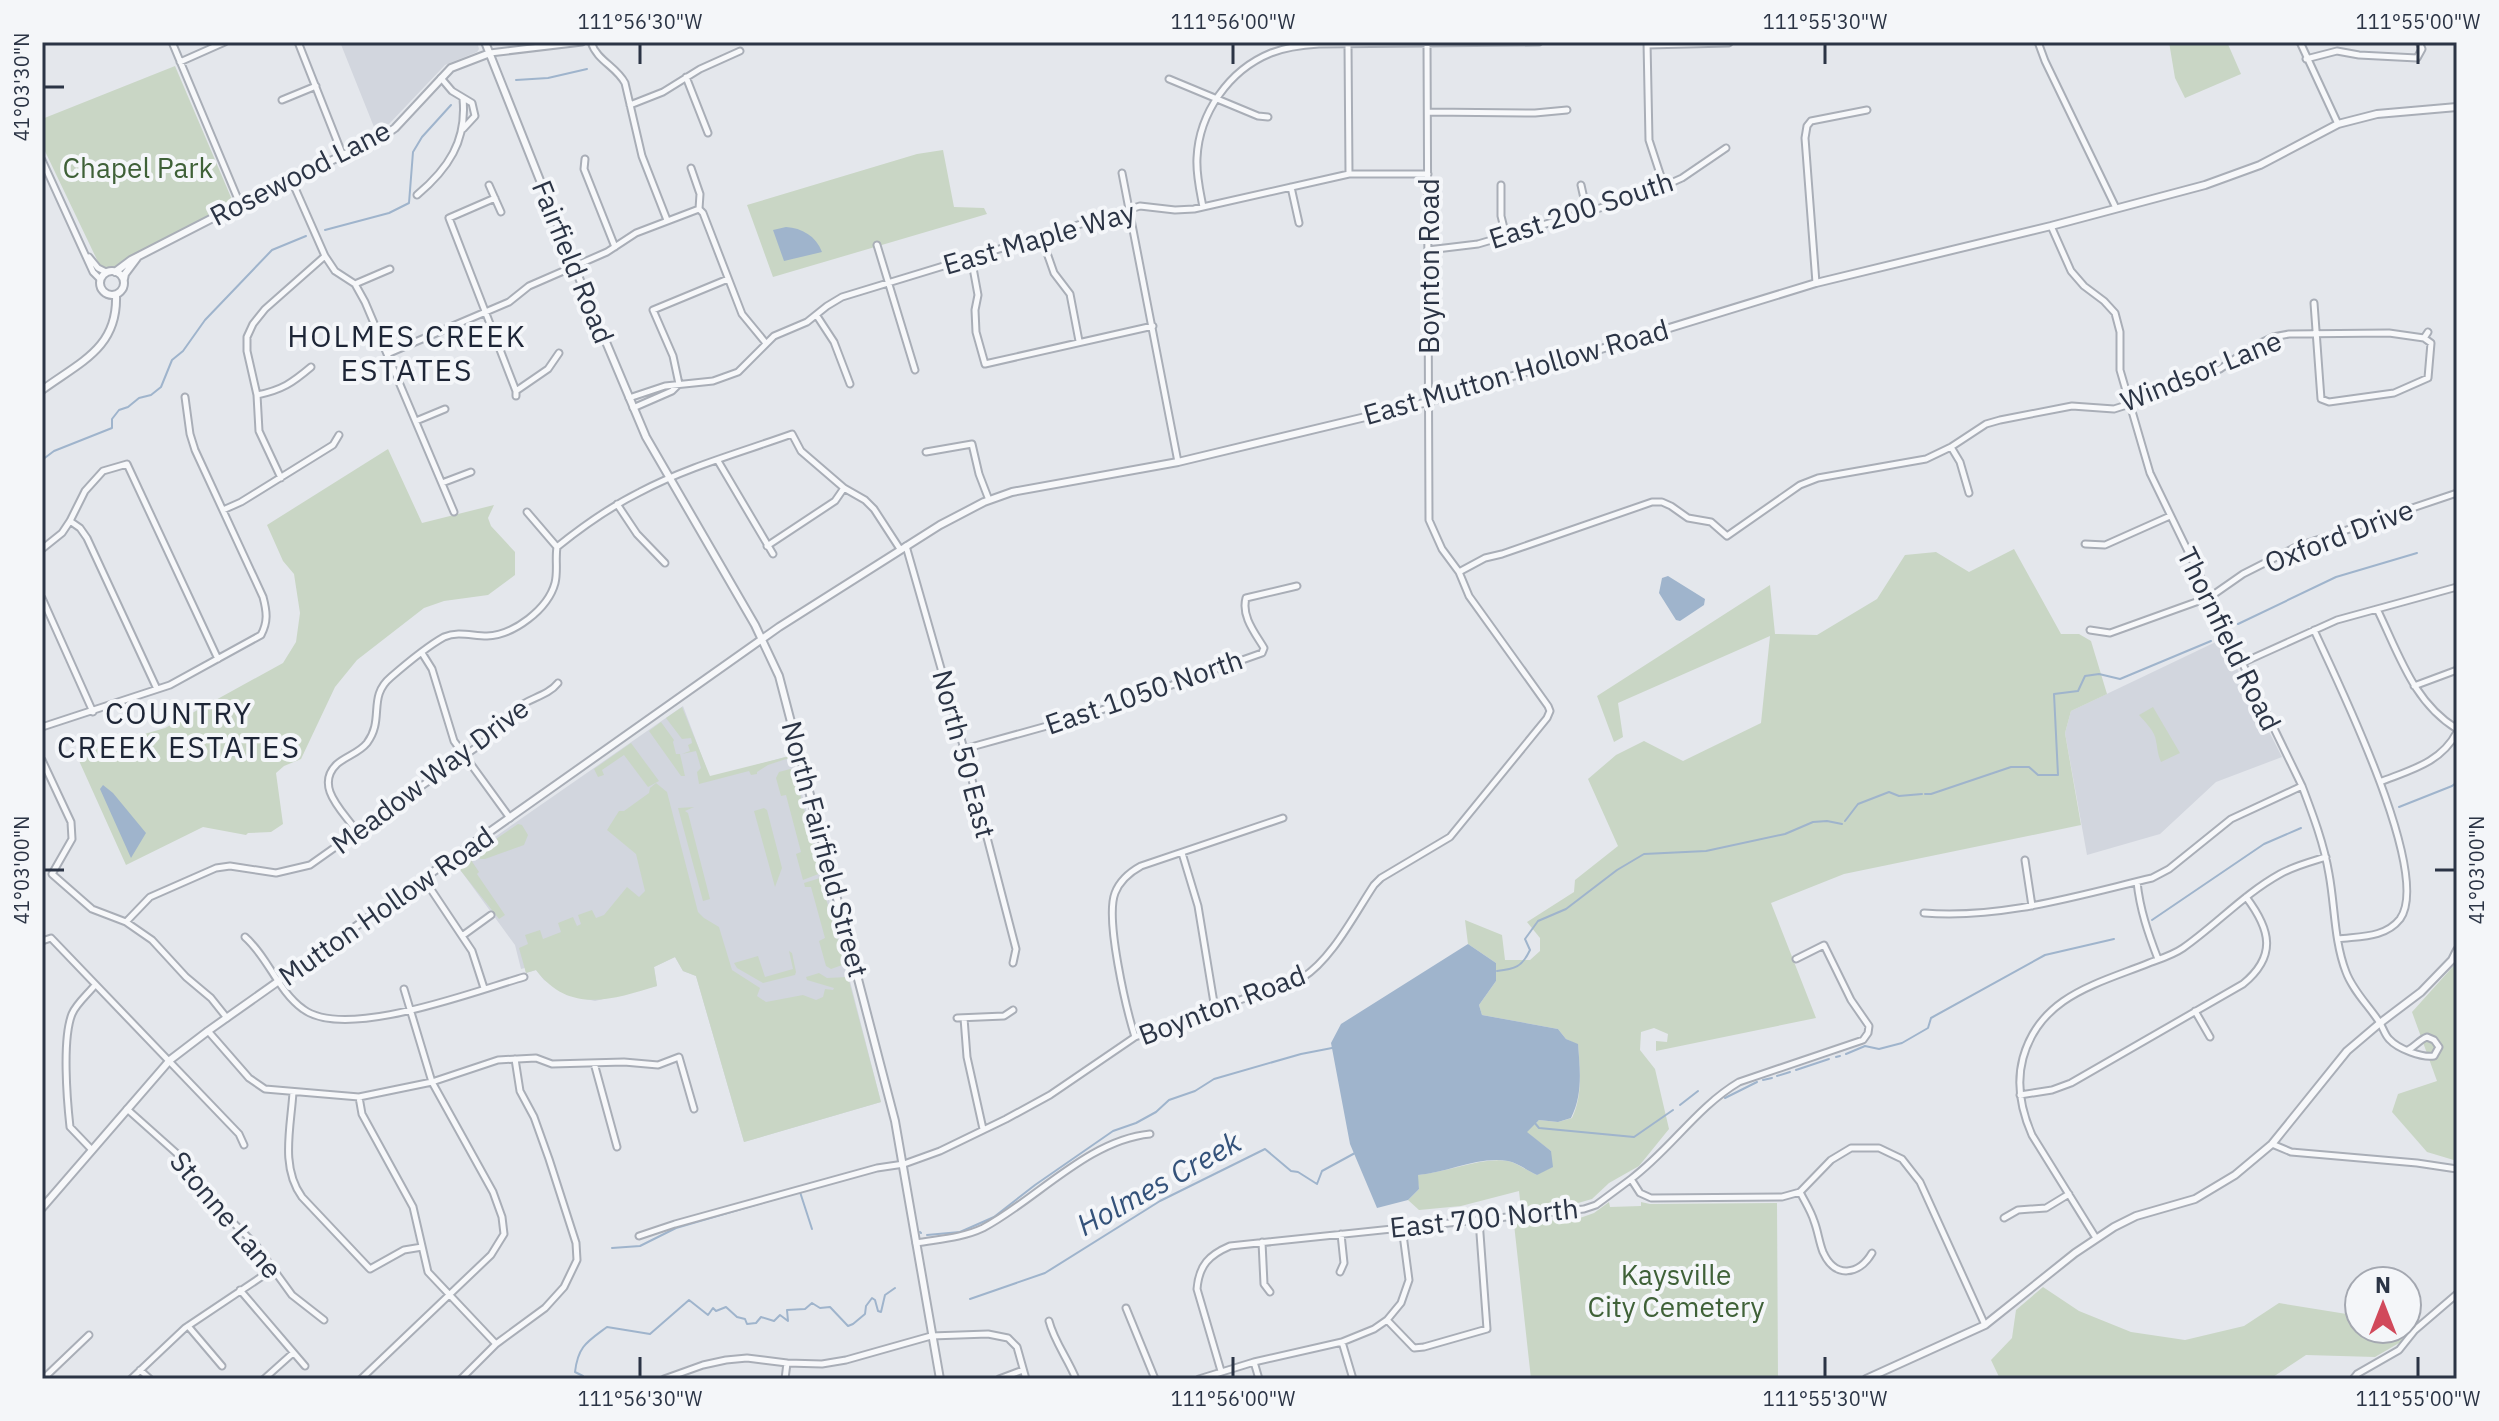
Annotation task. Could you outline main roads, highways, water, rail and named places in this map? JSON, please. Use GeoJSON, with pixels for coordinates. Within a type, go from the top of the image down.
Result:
{"type":"FeatureCollection","features":[{"type":"Feature","properties":{"kind":"water"},"geometry":{"type":"Polygon","coordinates":[[[786,227],[808,234],[822,252],[784,261],[773,230],[786,227]]]}},
{"type":"Feature","properties":{"kind":"water"},"geometry":{"type":"Polygon","coordinates":[[[1668,576],[1705,599],[1704,605],[1680,621],[1676,620],[1659,593],[1662,578],[1668,576]]]}},
{"type":"Feature","properties":{"kind":"water"},"geometry":{"type":"Polygon","coordinates":[[[103,785],[146,833],[131,858],[100,789],[103,785]]]}},
{"type":"Feature","properties":{"kind":"water"},"geometry":{"type":"Polygon","coordinates":[[[1468,944],[1496,963],[1496,981],[1479,1005],[1482,1015],[1558,1029],[1566,1039],[1578,1044],[1580,1082],[1575,1109],[1571,1118],[1558,1122],[1539,1120],[1527,1132],[1551,1151],[1553,1167],[1537,1175],[1508,1161],[1474,1163],[1418,1175],[1419,1189],[1408,1200],[1377,1208],[1350,1144],[1331,1043],[1341,1024],[1468,944]]]}},
{"type":"Feature","properties":{"kind":"waterway"},"geometry":{"type":"LineString","coordinates":[[516,80],[548,78],[587,69]]}},
{"type":"Feature","properties":{"kind":"waterway"},"geometry":{"type":"LineString","coordinates":[[325,230],[389,213],[409,203],[413,152],[422,137],[451,105]]}},
{"type":"Feature","properties":{"kind":"waterway"},"geometry":{"type":"LineString","coordinates":[[42,460],[54,451],[112,428],[112,419],[119,410],[161,387],[172,360],[183,351],[205,320],[272,250],[306,236]]}},
{"type":"Feature","properties":{"kind":"waterway","name":"Holmes Creek"},"geometry":{"type":"LineString","coordinates":[[2238,624],[2336,577],[2417,553]]}},
{"type":"Feature","properties":{"kind":"waterway","name":"Holmes Creek"},"geometry":{"type":"LineString","coordinates":[[1925,794],[2011,767],[2029,767],[2038,775],[2058,775],[2054,694],[2078,691],[2085,676],[2099,674],[2120,679],[2211,641]]}},
{"type":"Feature","properties":{"kind":"waterway"},"geometry":{"type":"LineString","coordinates":[[2399,807],[2457,782]]}},
{"type":"Feature","properties":{"kind":"waterway","name":"Holmes Creek"},"geometry":{"type":"LineString","coordinates":[[1845,821],[1858,804],[1889,792],[1899,796],[1922,794]]}},
{"type":"Feature","properties":{"kind":"waterway","name":"Holmes Creek"},"geometry":{"type":"LineString","coordinates":[[1497,971],[1521,964],[1530,950],[1525,939],[1538,921],[1566,909],[1617,870],[1644,854],[1706,851],[1785,834],[1813,822],[1842,824]]}},
{"type":"Feature","properties":{"kind":"waterway"},"geometry":{"type":"LineString","coordinates":[[2152,920],[2264,844],[2301,828]]}},
{"type":"Feature","properties":{"kind":"waterway"},"geometry":{"type":"LineString","coordinates":[[1846,1054],[1865,1046],[1879,1049],[1902,1043],[1928,1028],[1931,1018],[2045,955],[2114,939]]}},
{"type":"Feature","properties":{"kind":"waterway"},"geometry":{"type":"LineString","coordinates":[[927,1235],[960,1232],[994,1217],[1113,1131],[1136,1123],[1156,1112],[1169,1100],[1195,1091],[1214,1079],[1332,1048]]}},
{"type":"Feature","properties":{"kind":"waterway"},"geometry":{"type":"LineString","coordinates":[[1836,1057],[1840,1056]]}},
{"type":"Feature","properties":{"kind":"waterway"},"geometry":{"type":"LineString","coordinates":[[1796,1070],[1829,1059]]}},
{"type":"Feature","properties":{"kind":"waterway"},"geometry":{"type":"LineString","coordinates":[[1777,1076],[1790,1072]]}},
{"type":"Feature","properties":{"kind":"waterway"},"geometry":{"type":"LineString","coordinates":[[1763,1080],[1772,1078]]}},
{"type":"Feature","properties":{"kind":"waterway"},"geometry":{"type":"LineString","coordinates":[[1725,1098],[1757,1082]]}},
{"type":"Feature","properties":{"kind":"waterway"},"geometry":{"type":"LineString","coordinates":[[1680,1105],[1698,1091]]}},
{"type":"Feature","properties":{"kind":"waterway"},"geometry":{"type":"LineString","coordinates":[[1534,1122],[1539,1128],[1634,1137],[1673,1110]]}},
{"type":"Feature","properties":{"kind":"waterway","name":"Holmes Creek"},"geometry":{"type":"LineString","coordinates":[[970,1299],[1045,1273],[1160,1201],[1265,1149],[1291,1171],[1317,1184],[1322,1171],[1355,1153]]}},
{"type":"Feature","properties":{"kind":"waterway"},"geometry":{"type":"LineString","coordinates":[[612,1248],[640,1246],[676,1228],[800,1192],[812,1229]]}},
{"type":"Feature","properties":{"kind":"waterway","name":"Holmes Creek"},"geometry":{"type":"LineString","coordinates":[[584,1379],[575,1372],[581,1350],[607,1327],[650,1334],[689,1300],[708,1315],[713,1308],[716,1311],[726,1307],[737,1317],[745,1319],[747,1324],[756,1323],[761,1317],[774,1321],[780,1315],[788,1321],[787,1310],[805,1309],[812,1303],[820,1308],[830,1307],[848,1326],[865,1314],[872,1298],[881,1312],[885,1295],[895,1288]]}},
{"type":"Feature","properties":{"kind":"district","name":"HOLMES CREEK ESTATES"},"geometry":{"type":"Point","coordinates":[407,354]}},
{"type":"Feature","properties":{"kind":"district","name":"COUNTRY CREEK ESTATES"},"geometry":{"type":"Point","coordinates":[179,731]}},
{"type":"Feature","properties":{"kind":"park label","name":"Chapel Park"},"geometry":{"type":"Point","coordinates":[138,168]}},
{"type":"Feature","properties":{"kind":"park label","name":"Kaysville City Cemetery"},"geometry":{"type":"Point","coordinates":[1676,1291]}}]}
